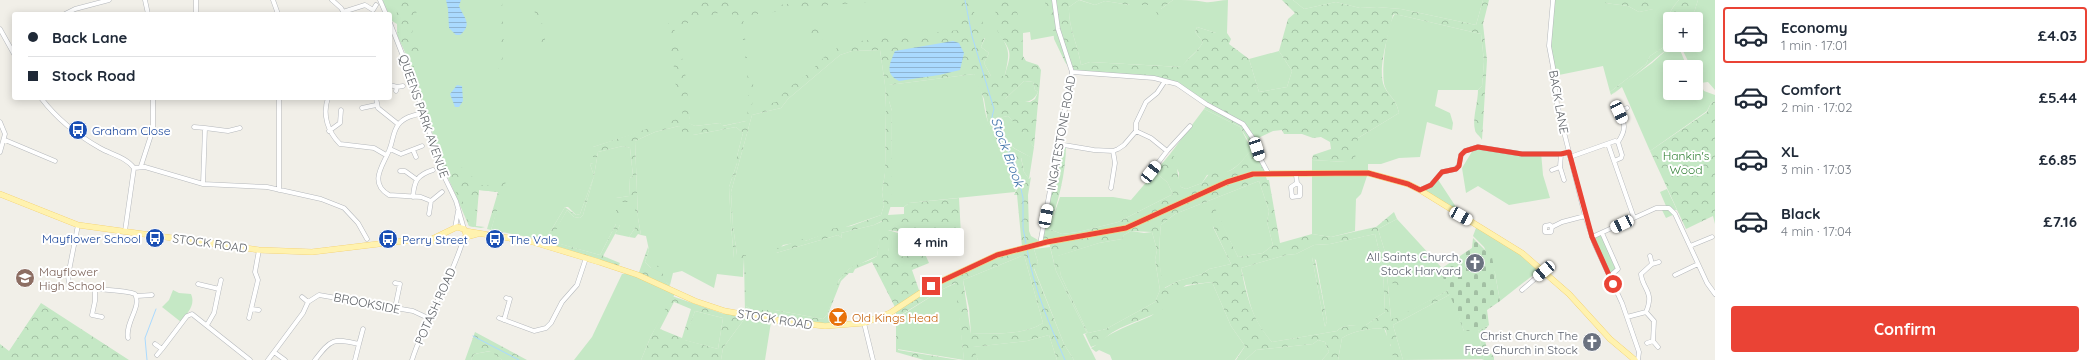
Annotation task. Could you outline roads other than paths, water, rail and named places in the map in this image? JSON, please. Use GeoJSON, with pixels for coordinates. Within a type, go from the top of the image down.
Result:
{"type":"FeatureCollection","features":[{"type":"Feature","properties":{"kind":"main road","name":"STOCK ROAD"},"geometry":{"type":"LineString","coordinates":[[0,194],[78,225],[259,250],[312,252],[403,241],[426,241],[481,233],[533,242],[632,272],[695,301],[725,310],[804,324],[826,326],[864,322],[890,313],[931,286],[997,255],[1040,244],[1126,228],[1227,182],[1253,174],[1268,173],[1296,175],[1368,173],[1408,184],[1420,190],[1522,253],[1569,294],[1610,340],[1636,360]]}},
{"type":"Feature","properties":{"kind":"main road","name":"STOCK ROAD"},"geometry":{"type":"LineString","coordinates":[[426,241],[459,227],[462,236]]}},
{"type":"Feature","properties":{"kind":"main road"},"geometry":{"type":"LineString","coordinates":[[454,229],[452,236],[462,236]]}},
{"type":"Feature","properties":{"kind":"street"},"geometry":{"type":"LineString","coordinates":[[69,12],[109,0]]}},
{"type":"Feature","properties":{"kind":"street"},"geometry":{"type":"LineString","coordinates":[[145,0],[148,12]]}},
{"type":"Feature","properties":{"kind":"street"},"geometry":{"type":"LineString","coordinates":[[196,0],[196,12]]}},
{"type":"Feature","properties":{"kind":"street"},"geometry":{"type":"LineString","coordinates":[[273,0],[277,12]]}},
{"type":"Feature","properties":{"kind":"street"},"geometry":{"type":"LineString","coordinates":[[332,0],[343,12]]}},
{"type":"Feature","properties":{"kind":"street"},"geometry":{"type":"LineString","coordinates":[[380,0],[385,12]]}},
{"type":"Feature","properties":{"kind":"street","name":"INGATESTONE ROAD"},"geometry":{"type":"LineString","coordinates":[[1040,244],[1054,175],[1058,144],[1069,97],[1072,72],[1058,29],[1054,0]]}},
{"type":"Feature","properties":{"kind":"street","name":"BACK LANE"},"geometry":{"type":"LineString","coordinates":[[1553,0],[1549,46],[1557,104],[1585,216],[1592,237],[1627,317],[1639,352],[1636,360]]}},
{"type":"Feature","properties":{"kind":"street"},"geometry":{"type":"LineString","coordinates":[[347,12],[365,5],[373,10],[376,5]]}},
{"type":"Feature","properties":{"kind":"street","name":"QUEENS PARK AVENUE"},"geometry":{"type":"LineString","coordinates":[[392,28],[408,67],[442,172],[458,210],[462,236]]}},
{"type":"Feature","properties":{"kind":"street"},"geometry":{"type":"LineString","coordinates":[[0,29],[12,50]]}},
{"type":"Feature","properties":{"kind":"street"},"geometry":{"type":"LineString","coordinates":[[1072,72],[1154,78],[1177,84],[1206,104],[1243,124],[1254,140],[1260,158],[1268,173]]}},
{"type":"Feature","properties":{"kind":"street"},"geometry":{"type":"LineString","coordinates":[[1058,144],[1094,150],[1113,151],[1124,145],[1136,131],[1136,123],[1146,102],[1157,93],[1165,81]]}},
{"type":"Feature","properties":{"kind":"street"},"geometry":{"type":"LineString","coordinates":[[392,86],[396,89],[404,86]]}},
{"type":"Feature","properties":{"kind":"street"},"geometry":{"type":"LineString","coordinates":[[43,100],[68,127],[102,149],[129,162],[134,168],[125,231]]}},
{"type":"Feature","properties":{"kind":"street"},"geometry":{"type":"LineString","coordinates":[[141,166],[153,129],[153,100]]}},
{"type":"Feature","properties":{"kind":"street"},"geometry":{"type":"LineString","coordinates":[[279,100],[279,190]]}},
{"type":"Feature","properties":{"kind":"street"},"geometry":{"type":"LineString","coordinates":[[328,100],[326,110],[329,131],[344,146],[374,148],[386,155]]}},
{"type":"Feature","properties":{"kind":"street"},"geometry":{"type":"LineString","coordinates":[[376,100],[376,105],[382,114],[398,124]]}},
{"type":"Feature","properties":{"kind":"street"},"geometry":{"type":"LineString","coordinates":[[1615,104],[1625,125],[1623,135],[1618,142]]}},
{"type":"Feature","properties":{"kind":"street"},"geometry":{"type":"LineString","coordinates":[[362,108],[376,105]]}},
{"type":"Feature","properties":{"kind":"street"},"geometry":{"type":"LineString","coordinates":[[1619,112],[1627,108]]}},
{"type":"Feature","properties":{"kind":"street"},"geometry":{"type":"LineString","coordinates":[[329,131],[340,123],[341,110]]}},
{"type":"Feature","properties":{"kind":"street"},"geometry":{"type":"LineString","coordinates":[[423,112],[408,117],[398,124],[393,134],[390,149],[380,169],[379,182],[382,188],[389,195],[413,197],[431,201]]}},
{"type":"Feature","properties":{"kind":"street"},"geometry":{"type":"LineString","coordinates":[[0,122],[4,128],[5,140],[0,152]]}},
{"type":"Feature","properties":{"kind":"street"},"geometry":{"type":"LineString","coordinates":[[1151,172],[1167,151],[1190,126]]}},
{"type":"Feature","properties":{"kind":"street"},"geometry":{"type":"LineString","coordinates":[[194,127],[228,131],[240,128]]}},
{"type":"Feature","properties":{"kind":"street"},"geometry":{"type":"LineString","coordinates":[[203,184],[205,128]]}},
{"type":"Feature","properties":{"kind":"street"},"geometry":{"type":"LineString","coordinates":[[1136,131],[1151,138],[1167,151]]}},
{"type":"Feature","properties":{"kind":"street"},"geometry":{"type":"LineString","coordinates":[[5,140],[55,161]]}},
{"type":"Feature","properties":{"kind":"street"},"geometry":{"type":"LineString","coordinates":[[1420,190],[1431,185],[1442,172],[1456,169],[1459,166],[1461,155],[1465,151],[1478,147],[1522,154],[1570,155],[1615,141],[1618,142]]}},
{"type":"Feature","properties":{"kind":"street"},"geometry":{"type":"LineString","coordinates":[[1614,161],[1621,158],[1622,155],[1618,142]]}},
{"type":"Feature","properties":{"kind":"street"},"geometry":{"type":"LineString","coordinates":[[1608,144],[1634,218]]}},
{"type":"Feature","properties":{"kind":"street"},"geometry":{"type":"LineString","coordinates":[[390,149],[401,154],[422,146]]}},
{"type":"Feature","properties":{"kind":"street"},"geometry":{"type":"LineString","coordinates":[[413,150],[416,157]]}},
{"type":"Feature","properties":{"kind":"street"},"geometry":{"type":"LineString","coordinates":[[1111,188],[1115,163],[1113,151]]}},
{"type":"Feature","properties":{"kind":"street"},"geometry":{"type":"LineString","coordinates":[[1561,154],[1560,167],[1564,180]]}},
{"type":"Feature","properties":{"kind":"street"},"geometry":{"type":"LineString","coordinates":[[134,168],[141,166],[203,184],[253,186],[321,199],[341,206],[358,223],[367,239]]}},
{"type":"Feature","properties":{"kind":"street"},"geometry":{"type":"LineString","coordinates":[[1552,170],[1560,167]]}},
{"type":"Feature","properties":{"kind":"street"},"geometry":{"type":"LineString","coordinates":[[413,197],[416,179],[421,174],[433,170]]}},
{"type":"Feature","properties":{"kind":"street"},"geometry":{"type":"LineString","coordinates":[[400,171],[405,171],[416,179]]}},
{"type":"Feature","properties":{"kind":"street"},"geometry":{"type":"LineString","coordinates":[[1296,175],[1297,183]]}},
{"type":"Feature","properties":{"kind":"street"},"geometry":{"type":"LineString","coordinates":[[429,214],[431,201],[442,192]]}},
{"type":"Feature","properties":{"kind":"street"},"geometry":{"type":"LineString","coordinates":[[1592,237],[1660,206],[1669,208],[1675,214],[1707,283],[1715,294]]}},
{"type":"Feature","properties":{"kind":"street"},"geometry":{"type":"LineString","coordinates":[[454,229],[458,210]]}},
{"type":"Feature","properties":{"kind":"street"},"geometry":{"type":"LineString","coordinates":[[1552,227],[1562,222],[1585,216]]}},
{"type":"Feature","properties":{"kind":"street"},"geometry":{"type":"LineString","coordinates":[[78,225],[68,276],[69,283],[77,288],[121,290],[134,293],[136,296],[152,295]]}},
{"type":"Feature","properties":{"kind":"street"},"geometry":{"type":"LineString","coordinates":[[1602,233],[1618,269],[1610,276]]}},
{"type":"Feature","properties":{"kind":"street","name":"POTASH ROAD"},"geometry":{"type":"LineString","coordinates":[[412,360],[428,318],[459,254],[462,236]]}},
{"type":"Feature","properties":{"kind":"street"},"geometry":{"type":"LineString","coordinates":[[1690,246],[1712,237]]}},
{"type":"Feature","properties":{"kind":"street"},"geometry":{"type":"LineString","coordinates":[[249,318],[258,280],[255,272],[259,250]]}},
{"type":"Feature","properties":{"kind":"street"},"geometry":{"type":"LineString","coordinates":[[1650,256],[1652,264]]}},
{"type":"Feature","properties":{"kind":"street"},"geometry":{"type":"LineString","coordinates":[[499,318],[534,331],[546,328],[551,323],[562,302],[577,285],[586,258]]}},
{"type":"Feature","properties":{"kind":"street"},"geometry":{"type":"LineString","coordinates":[[1646,312],[1649,303],[1648,288],[1641,274],[1652,264],[1659,262]]}},
{"type":"Feature","properties":{"kind":"street"},"geometry":{"type":"LineString","coordinates":[[1675,275],[1698,264]]}},
{"type":"Feature","properties":{"kind":"street"},"geometry":{"type":"LineString","coordinates":[[1522,290],[1544,271]]}},
{"type":"Feature","properties":{"kind":"street"},"geometry":{"type":"LineString","coordinates":[[206,325],[214,313],[221,280]]}},
{"type":"Feature","properties":{"kind":"street"},"geometry":{"type":"LineString","coordinates":[[198,284],[219,289]]}},
{"type":"Feature","properties":{"kind":"street"},"geometry":{"type":"LineString","coordinates":[[395,308],[400,284]]}},
{"type":"Feature","properties":{"kind":"street"},"geometry":{"type":"LineString","coordinates":[[95,288],[95,301],[92,315],[102,317]]}},
{"type":"Feature","properties":{"kind":"street","name":"BROOKSIDE"},"geometry":{"type":"LineString","coordinates":[[308,302],[316,296],[327,295],[413,311],[428,318]]}},
{"type":"Feature","properties":{"kind":"street"},"geometry":{"type":"LineString","coordinates":[[128,338],[128,325],[137,304],[136,296]]}},
{"type":"Feature","properties":{"kind":"street"},"geometry":{"type":"LineString","coordinates":[[268,360],[302,313],[308,302],[302,297]]}},
{"type":"Feature","properties":{"kind":"street"},"geometry":{"type":"LineString","coordinates":[[504,320],[510,299]]}},
{"type":"Feature","properties":{"kind":"street"},"geometry":{"type":"LineString","coordinates":[[251,309],[259,310]]}},
{"type":"Feature","properties":{"kind":"street"},"geometry":{"type":"LineString","coordinates":[[1627,317],[1646,312]]}},
{"type":"Feature","properties":{"kind":"street"},"geometry":{"type":"LineString","coordinates":[[1646,312],[1654,321],[1653,341],[1658,347]]}},
{"type":"Feature","properties":{"kind":"street"},"geometry":{"type":"LineString","coordinates":[[157,355],[188,316],[192,314],[250,360]]}},
{"type":"Feature","properties":{"kind":"street"},"geometry":{"type":"LineString","coordinates":[[864,322],[873,360]]}},
{"type":"Feature","properties":{"kind":"street"},"geometry":{"type":"LineString","coordinates":[[355,360],[362,329]]}},
{"type":"Feature","properties":{"kind":"street"},"geometry":{"type":"LineString","coordinates":[[121,332],[127,332]]}},
{"type":"Feature","properties":{"kind":"street"},"geometry":{"type":"LineString","coordinates":[[315,360],[329,342],[335,340],[359,344]]}},
{"type":"Feature","properties":{"kind":"street"},"geometry":{"type":"LineString","coordinates":[[1647,343],[1653,341]]}},
{"type":"Feature","properties":{"kind":"street"},"geometry":{"type":"LineString","coordinates":[[155,344],[162,349]]}},
{"type":"Feature","properties":{"kind":"street"},"geometry":{"type":"LineString","coordinates":[[274,352],[285,360]]}},
{"type":"Feature","properties":{"kind":"water"},"geometry":{"type":"Polygon","coordinates":[[[446,0],[461,0],[459,6],[467,24],[466,28],[460,35],[456,35],[449,28],[446,0]]]}},
{"type":"Feature","properties":{"kind":"water"},"geometry":{"type":"Polygon","coordinates":[[[953,41],[959,43],[964,53],[960,70],[899,81],[891,75],[890,64],[895,51],[953,41]]]}},
{"type":"Feature","properties":{"kind":"water"},"geometry":{"type":"Polygon","coordinates":[[[457,85],[462,86],[463,101],[459,107],[455,107],[450,94],[457,85]]]}},
{"type":"Feature","properties":{"kind":"waterway","name":"Stock Brook"},"geometry":{"type":"LineString","coordinates":[[965,0],[972,36],[994,109],[992,117],[1009,152],[1019,180],[1023,198],[1023,228],[1026,244]]}},
{"type":"Feature","properties":{"kind":"waterway","name":"Stock Brook"},"geometry":{"type":"LineString","coordinates":[[1027,249],[1038,292],[1065,360]]}},
{"type":"Feature","properties":{"kind":"waterway"},"geometry":{"type":"LineString","coordinates":[[147,360],[145,338],[156,309]]}},
{"type":"Feature","properties":{"kind":"waterway","name":"Stock Brook"},"geometry":{"type":"LineString","coordinates":[[473,336],[519,360]]}},
{"type":"Feature","properties":{"kind":"place","name":"Graham Close"},"geometry":{"type":"Point","coordinates":[78,130]}},
{"type":"Feature","properties":{"kind":"place","name":"Mayflower School"},"geometry":{"type":"Point","coordinates":[155,238]}},
{"type":"Feature","properties":{"kind":"place","name":"Perry Street"},"geometry":{"type":"Point","coordinates":[388,239]}},
{"type":"Feature","properties":{"kind":"place","name":"The Vale"},"geometry":{"type":"Point","coordinates":[495,239]}},
{"type":"Feature","properties":{"kind":"place","name":"All Saints Church, Stock Harvard"},"geometry":{"type":"Point","coordinates":[1475,263]}},
{"type":"Feature","properties":{"kind":"place","name":"Mayflower High School"},"geometry":{"type":"Point","coordinates":[25,278]}},
{"type":"Feature","properties":{"kind":"place","name":"Old Kings Head"},"geometry":{"type":"Point","coordinates":[838,317]}},
{"type":"Feature","properties":{"kind":"place","name":"Christ Church The Free Church in Stock"},"geometry":{"type":"Point","coordinates":[1592,342]}},
{"type":"Feature","properties":{"kind":"park label","name":"Hankin's Wood"},"geometry":{"type":"Point","coordinates":[1686,162]}}]}
